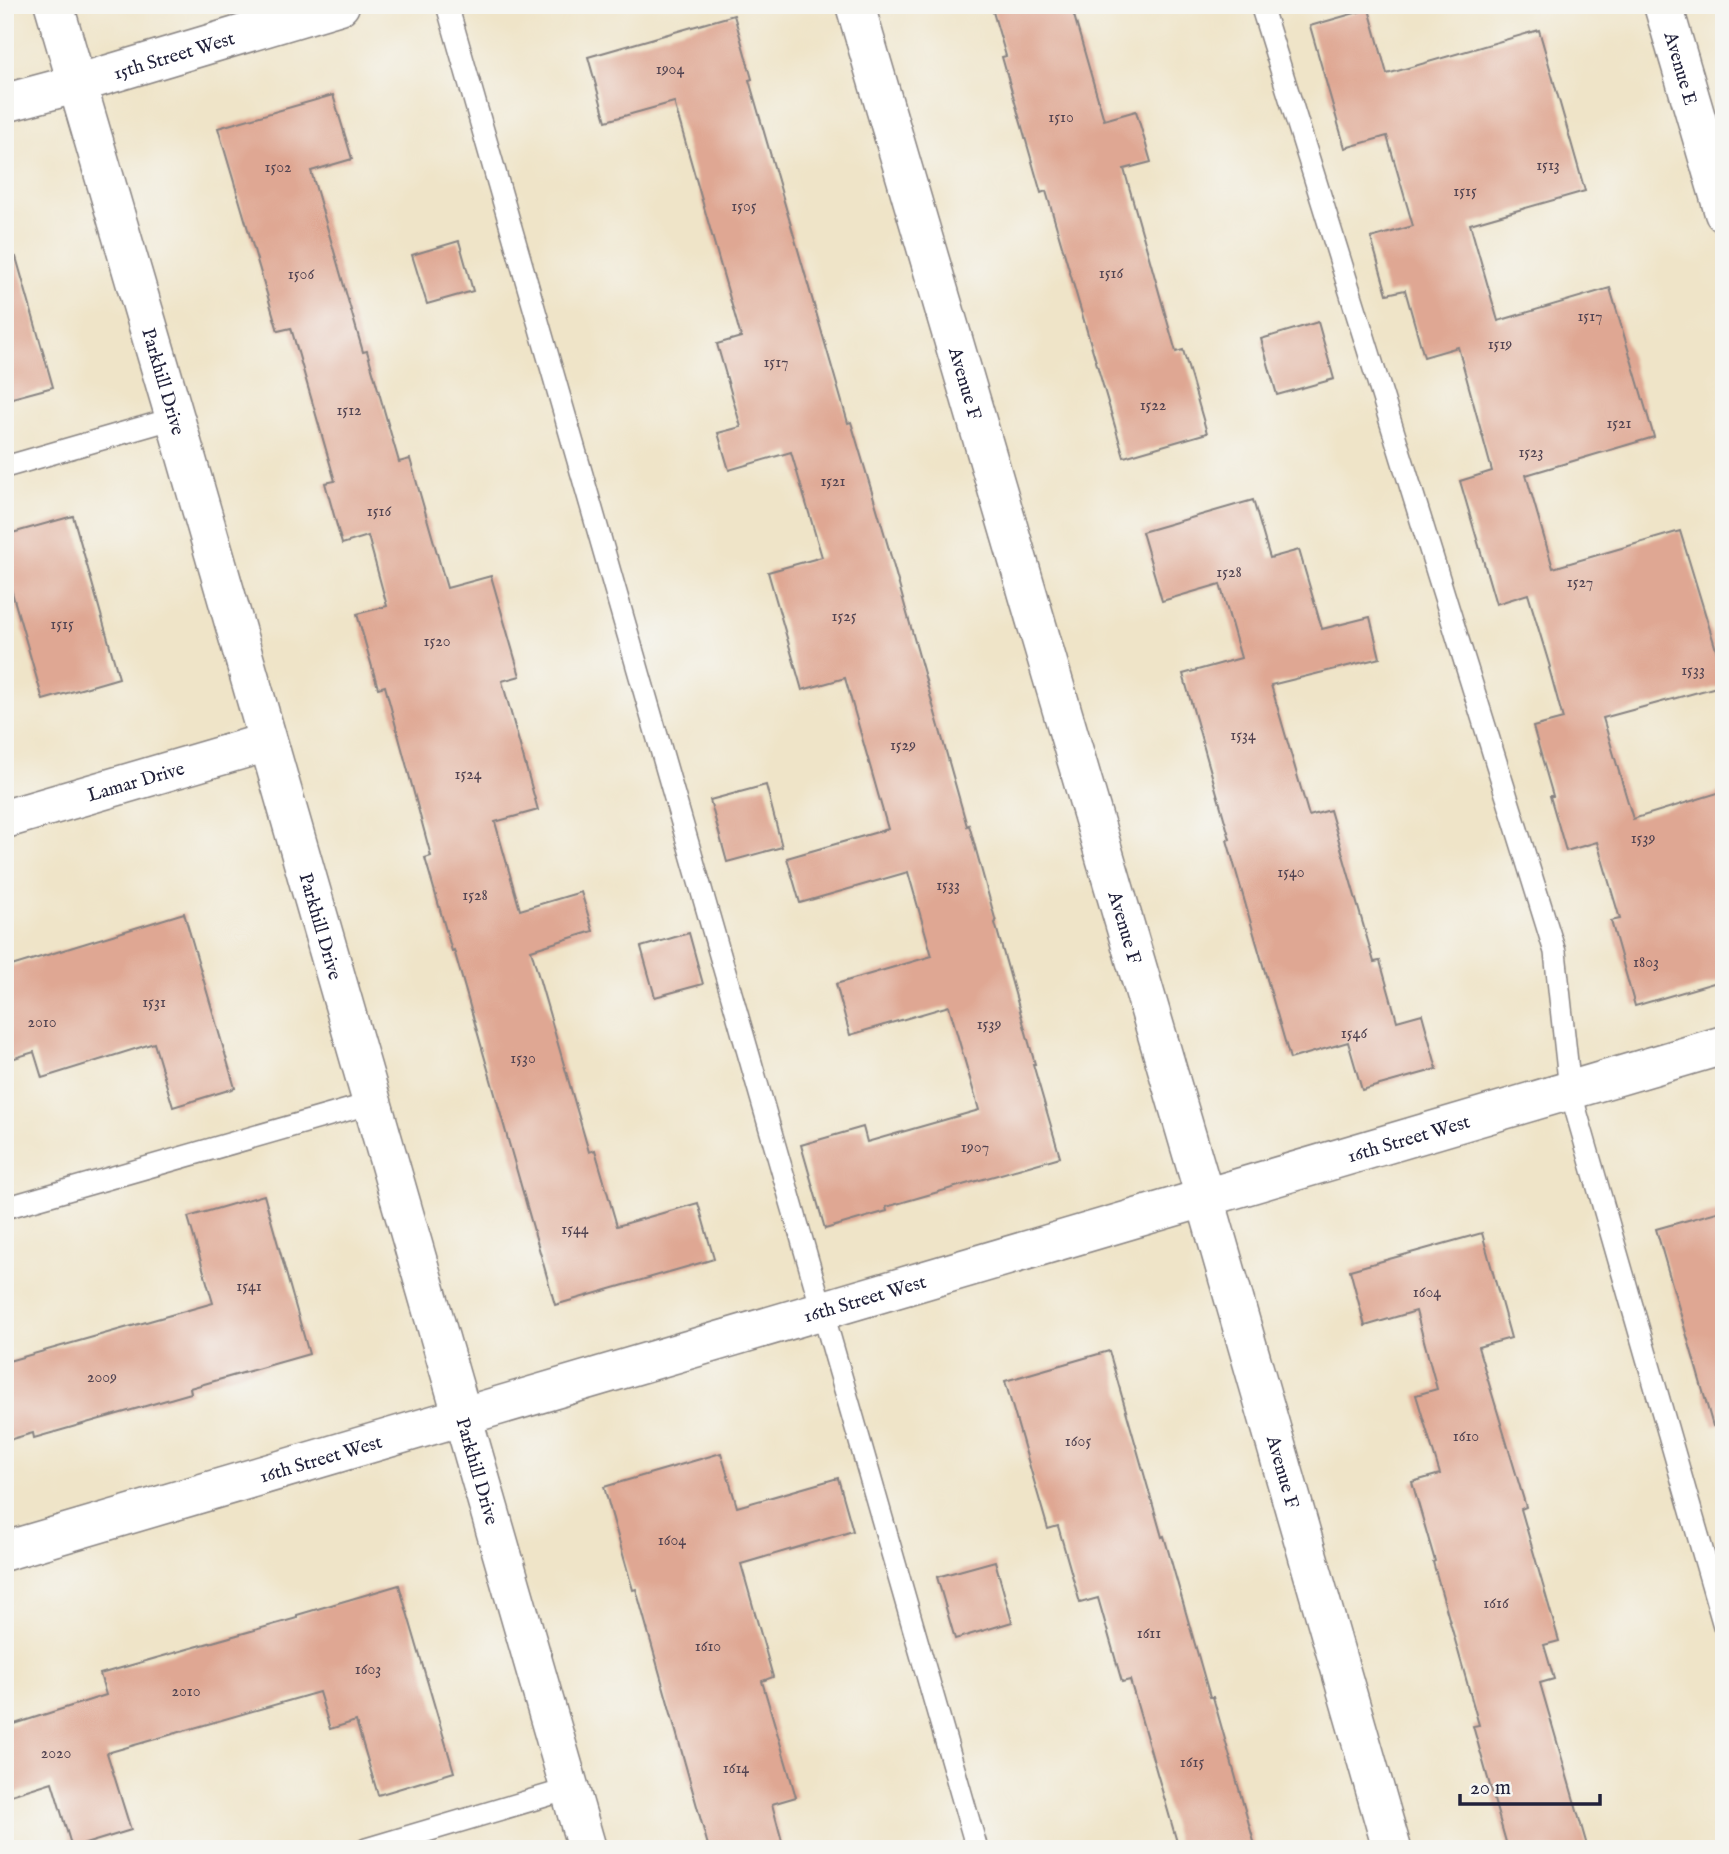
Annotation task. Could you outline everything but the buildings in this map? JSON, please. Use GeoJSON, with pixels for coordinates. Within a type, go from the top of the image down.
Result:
{"type":"FeatureCollection","features":[{"type":"Feature","properties":{"kind":"street","name":"Parkhill Drive"},"geometry":{"type":"LineString","coordinates":[[54,5],[587,1849]]}},
{"type":"Feature","properties":{"kind":"street","name":"15th Street West"},"geometry":{"type":"LineString","coordinates":[[5,103],[340,5]]}},
{"type":"Feature","properties":{"kind":"street","name":"Avenue F"},"geometry":{"type":"LineString","coordinates":[[855,5],[1205,1198],[1392,1849]]}},
{"type":"Feature","properties":{"kind":"street","name":"Avenue E"},"geometry":{"type":"LineString","coordinates":[[1662,5],[1724,213]]}},
{"type":"Feature","properties":{"kind":"street","name":"Lamar Drive"},"geometry":{"type":"LineString","coordinates":[[5,819],[268,742]]}},
{"type":"Feature","properties":{"kind":"street","name":"16th Street West"},"geometry":{"type":"LineString","coordinates":[[5,1551],[1724,1045]]}},
{"type":"Feature","properties":{"kind":"lane"},"geometry":{"type":"LineString","coordinates":[[447,5],[977,1849]]}},
{"type":"Feature","properties":{"kind":"lane"},"geometry":{"type":"LineString","coordinates":[[1261,5],[1555,952],[1570,1090],[1724,1626]]}},
{"type":"Feature","properties":{"kind":"lane"},"geometry":{"type":"LineString","coordinates":[[5,467],[175,418]]}},
{"type":"Feature","properties":{"kind":"lane"},"geometry":{"type":"LineString","coordinates":[[5,1208],[372,1103]]}},
{"type":"Feature","properties":{"kind":"lane"},"geometry":{"type":"LineString","coordinates":[[366,1849],[569,1789]]}}]}
